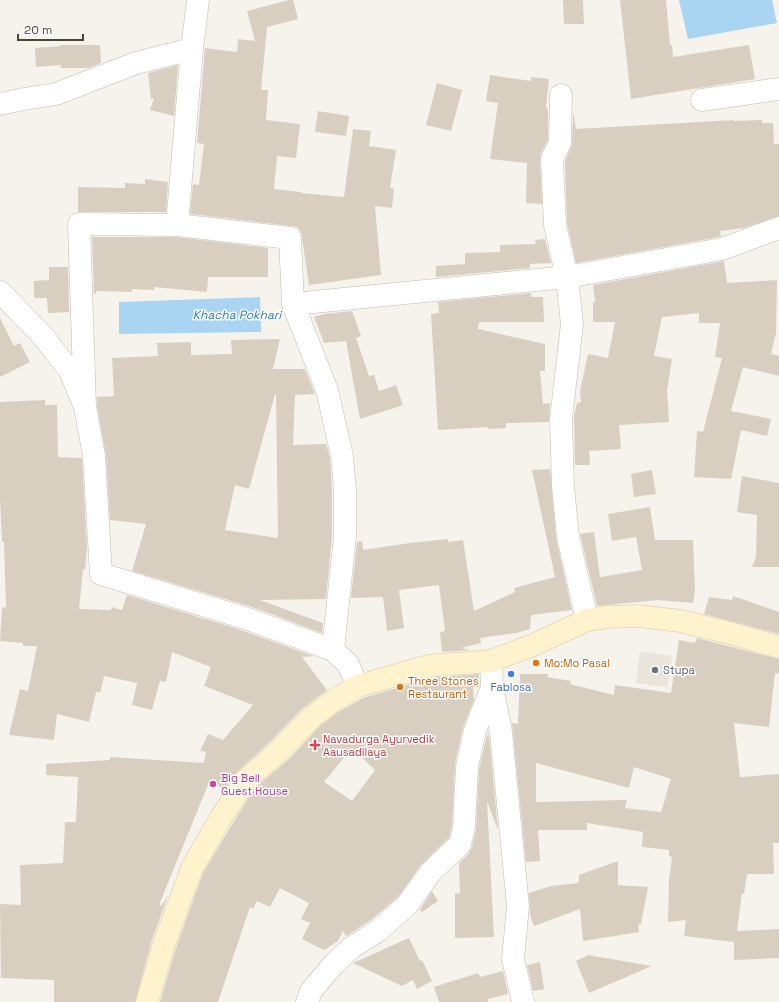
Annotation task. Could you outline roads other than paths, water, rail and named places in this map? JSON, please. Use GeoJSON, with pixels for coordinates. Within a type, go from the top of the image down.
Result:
{"type":"FeatureCollection","features":[{"type":"Feature","properties":{"kind":"main road"},"geometry":{"type":"LineString","coordinates":[[147,1002],[164,944],[192,868],[220,819],[246,780],[280,750],[312,717],[333,701],[358,686],[428,666],[491,661],[533,645],[587,620],[608,616],[639,616],[680,621],[730,633],[779,648]]}},
{"type":"Feature","properties":{"kind":"street"},"geometry":{"type":"LineString","coordinates":[[177,224],[192,49],[198,0]]}},
{"type":"Feature","properties":{"kind":"street"},"geometry":{"type":"LineString","coordinates":[[0,104],[56,94],[136,63],[192,49]]}},
{"type":"Feature","properties":{"kind":"street"},"geometry":{"type":"LineString","coordinates":[[702,100],[779,89]]}},
{"type":"Feature","properties":{"kind":"street"},"geometry":{"type":"LineString","coordinates":[[561,95],[560,143],[552,159],[555,225],[567,277],[572,324],[561,419],[563,487],[568,537],[587,620]]}},
{"type":"Feature","properties":{"kind":"street"},"geometry":{"type":"LineString","coordinates":[[333,650],[345,536],[345,490],[342,456],[327,390],[293,304],[290,238],[177,224],[79,224],[85,407],[94,456],[100,574],[245,618],[333,650],[348,664],[358,686]]}},
{"type":"Feature","properties":{"kind":"street"},"geometry":{"type":"LineString","coordinates":[[293,304],[567,277],[722,249],[779,228]]}},
{"type":"Feature","properties":{"kind":"street"},"geometry":{"type":"LineString","coordinates":[[0,292],[42,335],[70,371],[85,407]]}},
{"type":"Feature","properties":{"kind":"street"},"geometry":{"type":"LineString","coordinates":[[491,661],[492,687],[502,739],[518,906],[513,959],[523,1002]]}},
{"type":"Feature","properties":{"kind":"street"},"geometry":{"type":"LineString","coordinates":[[307,1002],[311,991],[333,965],[351,948],[379,930],[407,905],[431,872],[460,844],[464,827],[468,767],[475,730],[492,687]]}},
{"type":"Feature","properties":{"kind":"water"},"geometry":{"type":"Polygon","coordinates":[[[679,0],[772,0],[777,23],[688,39],[679,0]]]}},
{"type":"Feature","properties":{"kind":"water","name":"Khacha Pokhari"},"geometry":{"type":"Polygon","coordinates":[[[260,297],[261,332],[119,334],[119,302],[260,297]]]}},
{"type":"Feature","properties":{"kind":"place","name":"Mo:Mo Pasal"},"geometry":{"type":"Point","coordinates":[536,663]}},
{"type":"Feature","properties":{"kind":"place","name":"Stupa"},"geometry":{"type":"Point","coordinates":[655,670]}},
{"type":"Feature","properties":{"kind":"place","name":"Fablosa"},"geometry":{"type":"Point","coordinates":[511,674]}},
{"type":"Feature","properties":{"kind":"place","name":"Three Stones Restaurant"},"geometry":{"type":"Point","coordinates":[400,687]}},
{"type":"Feature","properties":{"kind":"place","name":"Navadurga Ayurvedik Aausadilaya"},"geometry":{"type":"Point","coordinates":[315,745]}},
{"type":"Feature","properties":{"kind":"place","name":"Big Bell Guest House"},"geometry":{"type":"Point","coordinates":[213,784]}}]}
